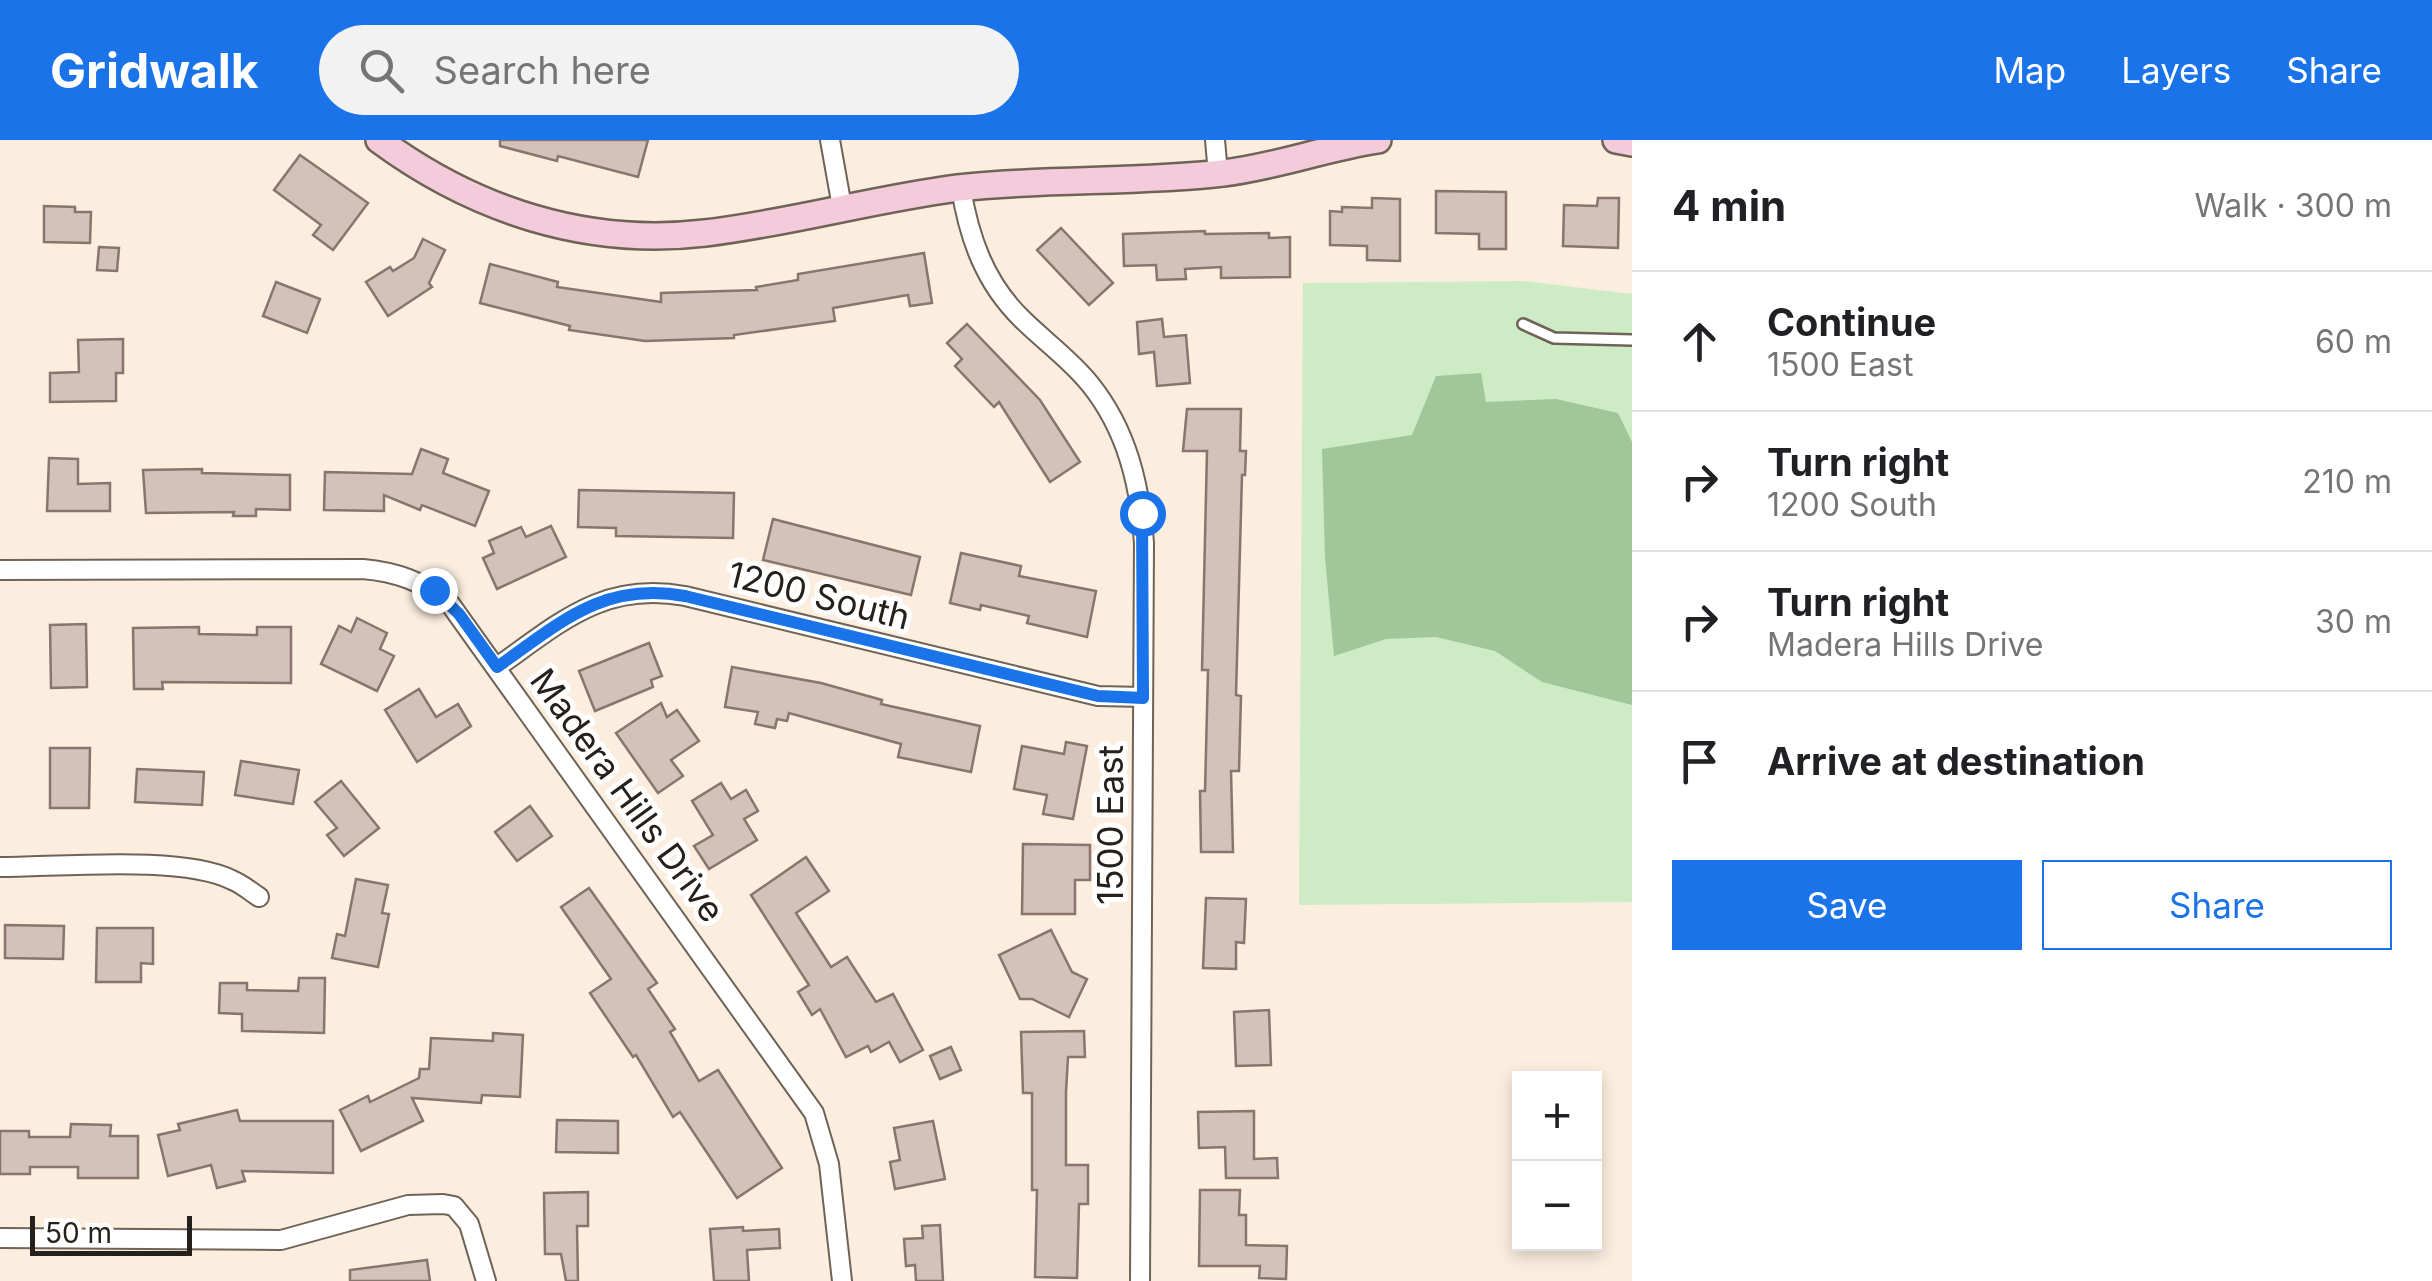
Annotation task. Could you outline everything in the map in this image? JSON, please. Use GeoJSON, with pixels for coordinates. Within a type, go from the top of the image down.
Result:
{"type":"FeatureCollection","features":[{"type":"Feature","properties":{"kind":"street"},"geometry":{"type":"LineString","coordinates":[[379,140],[431,175],[484,202],[537,221],[590,232],[648,236],[701,234],[961,188],[1218,174],[1378,140]]}},
{"type":"Feature","properties":{"kind":"street"},"geometry":{"type":"LineString","coordinates":[[830,140],[842,207]]}},
{"type":"Feature","properties":{"kind":"street"},"geometry":{"type":"LineString","coordinates":[[1215,140],[1218,174]]}},
{"type":"Feature","properties":{"kind":"street"},"geometry":{"type":"LineString","coordinates":[[1616,140],[1632,143]]}},
{"type":"Feature","properties":{"kind":"street","name":"1500 East"},"geometry":{"type":"LineString","coordinates":[[961,188],[972,242],[994,284],[1024,321],[1090,384],[1120,432],[1138,484],[1144,542],[1140,1281]]}},
{"type":"Feature","properties":{"kind":"street","name":"Madera Hills Drive"},"geometry":{"type":"LineString","coordinates":[[0,570],[383,571],[419,582],[448,601],[814,1113],[829,1164],[842,1281]]}},
{"type":"Feature","properties":{"kind":"street","name":"1200 South"},"geometry":{"type":"LineString","coordinates":[[497,667],[590,604],[646,591],[685,596],[1098,696],[1143,698]]}},
{"type":"Feature","properties":{"kind":"street"},"geometry":{"type":"LineString","coordinates":[[0,867],[170,866],[232,879],[258,897]]}},
{"type":"Feature","properties":{"kind":"street"},"geometry":{"type":"LineString","coordinates":[[0,1238],[282,1240],[408,1206],[443,1204],[454,1206],[470,1224],[486,1281]]}},
{"type":"Feature","properties":{"kind":"lane"},"geometry":{"type":"LineString","coordinates":[[1524,324],[1554,338],[1632,340]]}},
{"type":"Feature","properties":{"kind":"green space"},"geometry":{"type":"Polygon","coordinates":[[[1524,281],[1632,294],[1632,902],[1299,905],[1303,283],[1524,281]]]}},
{"type":"Feature","properties":{"kind":"green space"},"geometry":{"type":"Polygon","coordinates":[[[1481,373],[1486,402],[1556,399],[1618,413],[1632,442],[1632,705],[1542,682],[1495,651],[1436,637],[1386,639],[1334,656],[1325,557],[1322,449],[1412,435],[1436,376],[1481,373]]]}},
{"type":"Feature","properties":{"kind":"building"},"geometry":{"type":"Polygon","coordinates":[[[500,140],[648,140],[638,177],[500,146],[500,140]]]}},
{"type":"Feature","properties":{"kind":"building"},"geometry":{"type":"Polygon","coordinates":[[[300,155],[368,203],[333,250],[313,235],[321,225],[274,190],[300,155]]]}},
{"type":"Feature","properties":{"kind":"building"},"geometry":{"type":"Polygon","coordinates":[[[1436,191],[1506,192],[1506,249],[1479,249],[1479,234],[1436,233],[1436,191]]]}},
{"type":"Feature","properties":{"kind":"building"},"geometry":{"type":"Polygon","coordinates":[[[1372,198],[1400,199],[1400,261],[1367,260],[1367,246],[1330,245],[1330,211],[1342,212],[1342,207],[1372,208],[1372,198]]]}},
{"type":"Feature","properties":{"kind":"building"},"geometry":{"type":"Polygon","coordinates":[[[1598,198],[1619,198],[1618,248],[1563,246],[1564,205],[1597,206],[1598,198]]]}},
{"type":"Feature","properties":{"kind":"building"},"geometry":{"type":"Polygon","coordinates":[[[44,206],[91,212],[90,243],[44,242],[44,206]]]}},
{"type":"Feature","properties":{"kind":"building"},"geometry":{"type":"Polygon","coordinates":[[[1061,228],[1113,283],[1089,305],[1037,250],[1061,228]]]}},
{"type":"Feature","properties":{"kind":"building"},"geometry":{"type":"Polygon","coordinates":[[[1205,231],[1290,237],[1290,277],[1221,278],[1221,267],[1185,269],[1186,279],[1157,280],[1156,265],[1124,266],[1123,234],[1205,231]]]}},
{"type":"Feature","properties":{"kind":"building"},"geometry":{"type":"Polygon","coordinates":[[[423,239],[445,250],[429,283],[432,287],[388,316],[366,282],[414,258],[423,239]]]}},
{"type":"Feature","properties":{"kind":"building"},"geometry":{"type":"Polygon","coordinates":[[[99,247],[119,248],[117,271],[97,270],[99,247]]]}},
{"type":"Feature","properties":{"kind":"building"},"geometry":{"type":"Polygon","coordinates":[[[924,253],[932,303],[910,306],[908,295],[833,308],[835,321],[734,338],[645,341],[569,330],[570,326],[480,303],[490,264],[558,282],[557,287],[661,302],[661,293],[757,290],[756,287],[798,280],[798,274],[924,253]]]}},
{"type":"Feature","properties":{"kind":"building"},"geometry":{"type":"Polygon","coordinates":[[[276,282],[320,299],[307,333],[263,316],[276,282]]]}},
{"type":"Feature","properties":{"kind":"building"},"geometry":{"type":"Polygon","coordinates":[[[1162,319],[1164,337],[1186,335],[1190,383],[1157,386],[1154,352],[1139,354],[1137,322],[1162,319]]]}},
{"type":"Feature","properties":{"kind":"building"},"geometry":{"type":"Polygon","coordinates":[[[967,324],[1040,400],[1080,462],[1050,482],[999,402],[994,407],[955,366],[962,359],[947,343],[967,324]]]}},
{"type":"Feature","properties":{"kind":"building"},"geometry":{"type":"Polygon","coordinates":[[[123,339],[123,373],[116,373],[116,401],[50,402],[50,373],[79,372],[78,340],[123,339]]]}},
{"type":"Feature","properties":{"kind":"building"},"geometry":{"type":"Polygon","coordinates":[[[1187,409],[1241,409],[1240,451],[1246,451],[1242,475],[1236,695],[1241,696],[1239,771],[1231,771],[1233,852],[1201,852],[1200,791],[1205,791],[1208,670],[1202,670],[1207,451],[1183,451],[1187,409]]]}},
{"type":"Feature","properties":{"kind":"building"},"geometry":{"type":"Polygon","coordinates":[[[421,449],[448,459],[443,473],[489,491],[475,526],[384,495],[384,511],[324,510],[325,472],[412,474],[421,449]]]}},
{"type":"Feature","properties":{"kind":"building"},"geometry":{"type":"Polygon","coordinates":[[[49,458],[78,459],[78,484],[110,483],[110,511],[47,511],[49,458]]]}},
{"type":"Feature","properties":{"kind":"building"},"geometry":{"type":"Polygon","coordinates":[[[202,469],[202,473],[290,475],[290,510],[256,509],[256,516],[233,516],[234,512],[146,513],[143,470],[202,469]]]}},
{"type":"Feature","properties":{"kind":"building"},"geometry":{"type":"Polygon","coordinates":[[[579,490],[734,493],[733,538],[616,536],[616,528],[578,527],[579,490]]]}},
{"type":"Feature","properties":{"kind":"building"},"geometry":{"type":"Polygon","coordinates":[[[773,519],[920,557],[911,595],[763,560],[773,519]]]}},
{"type":"Feature","properties":{"kind":"building"},"geometry":{"type":"Polygon","coordinates":[[[551,526],[566,557],[497,589],[483,558],[494,553],[489,541],[521,527],[526,537],[551,526]]]}},
{"type":"Feature","properties":{"kind":"building"},"geometry":{"type":"Polygon","coordinates":[[[961,553],[1021,566],[1019,576],[1096,591],[1087,637],[1027,623],[1029,616],[981,605],[980,610],[950,603],[961,553]]]}},
{"type":"Feature","properties":{"kind":"building"},"geometry":{"type":"Polygon","coordinates":[[[357,618],[387,633],[380,649],[394,656],[377,691],[321,664],[339,626],[351,632],[357,618]]]}},
{"type":"Feature","properties":{"kind":"building"},"geometry":{"type":"Polygon","coordinates":[[[86,624],[87,687],[51,688],[50,625],[86,624]]]}},
{"type":"Feature","properties":{"kind":"building"},"geometry":{"type":"Polygon","coordinates":[[[199,627],[199,634],[257,635],[257,627],[291,627],[291,683],[162,682],[163,689],[134,689],[133,628],[199,627]]]}},
{"type":"Feature","properties":{"kind":"building"},"geometry":{"type":"Polygon","coordinates":[[[649,643],[662,676],[651,680],[653,687],[595,711],[579,671],[649,643]]]}},
{"type":"Feature","properties":{"kind":"building"},"geometry":{"type":"Polygon","coordinates":[[[732,667],[821,683],[882,700],[881,704],[980,726],[971,772],[898,757],[901,744],[789,713],[787,721],[777,719],[775,728],[755,724],[758,712],[725,707],[732,667]]]}},
{"type":"Feature","properties":{"kind":"building"},"geometry":{"type":"Polygon","coordinates":[[[419,689],[436,717],[458,704],[471,726],[417,762],[385,710],[419,689]]]}},
{"type":"Feature","properties":{"kind":"building"},"geometry":{"type":"Polygon","coordinates":[[[661,703],[667,717],[677,710],[699,741],[671,760],[683,776],[658,793],[616,733],[661,703]]]}},
{"type":"Feature","properties":{"kind":"building"},"geometry":{"type":"Polygon","coordinates":[[[1066,742],[1087,746],[1073,819],[1043,814],[1047,795],[1014,789],[1022,746],[1064,754],[1066,742]]]}},
{"type":"Feature","properties":{"kind":"building"},"geometry":{"type":"Polygon","coordinates":[[[50,748],[90,748],[89,808],[50,808],[50,748]]]}},
{"type":"Feature","properties":{"kind":"building"},"geometry":{"type":"Polygon","coordinates":[[[241,761],[299,770],[293,804],[235,795],[241,761]]]}},
{"type":"Feature","properties":{"kind":"building"},"geometry":{"type":"Polygon","coordinates":[[[137,769],[204,772],[202,805],[135,802],[137,769]]]}},
{"type":"Feature","properties":{"kind":"building"},"geometry":{"type":"Polygon","coordinates":[[[341,781],[379,828],[344,856],[327,835],[337,828],[315,802],[341,781]]]}},
{"type":"Feature","properties":{"kind":"building"},"geometry":{"type":"Polygon","coordinates":[[[721,783],[731,799],[746,790],[758,811],[744,819],[757,840],[709,869],[694,846],[713,835],[692,801],[721,783]]]}},
{"type":"Feature","properties":{"kind":"building"},"geometry":{"type":"Polygon","coordinates":[[[530,806],[552,836],[517,861],[495,832],[530,806]]]}},
{"type":"Feature","properties":{"kind":"building"},"geometry":{"type":"Polygon","coordinates":[[[1023,844],[1090,845],[1090,880],[1075,880],[1075,914],[1022,914],[1023,844]]]}},
{"type":"Feature","properties":{"kind":"building"},"geometry":{"type":"Polygon","coordinates":[[[806,857],[829,891],[796,913],[831,967],[847,957],[876,1002],[893,994],[923,1050],[900,1062],[889,1042],[871,1052],[868,1046],[846,1057],[820,1009],[812,1015],[798,992],[809,985],[751,895],[806,857]]]}},
{"type":"Feature","properties":{"kind":"building"},"geometry":{"type":"Polygon","coordinates":[[[356,879],[388,885],[382,913],[389,914],[378,967],[332,958],[337,934],[345,936],[356,879]]]}},
{"type":"Feature","properties":{"kind":"building"},"geometry":{"type":"Polygon","coordinates":[[[589,888],[657,983],[648,989],[675,1029],[670,1032],[699,1081],[718,1070],[782,1168],[737,1198],[680,1112],[673,1117],[636,1055],[633,1057],[590,993],[611,979],[561,907],[589,888]]]}},
{"type":"Feature","properties":{"kind":"building"},"geometry":{"type":"Polygon","coordinates":[[[1206,898],[1246,899],[1244,943],[1236,942],[1236,969],[1203,968],[1206,898]]]}},
{"type":"Feature","properties":{"kind":"building"},"geometry":{"type":"Polygon","coordinates":[[[5,925],[64,926],[63,959],[5,958],[5,925]]]}},
{"type":"Feature","properties":{"kind":"building"},"geometry":{"type":"Polygon","coordinates":[[[97,928],[153,928],[153,964],[141,963],[141,982],[96,982],[97,928]]]}},
{"type":"Feature","properties":{"kind":"building"},"geometry":{"type":"Polygon","coordinates":[[[1051,930],[1072,972],[1087,979],[1069,1017],[1032,999],[1020,999],[999,955],[1051,930]]]}},
{"type":"Feature","properties":{"kind":"building"},"geometry":{"type":"Polygon","coordinates":[[[299,978],[325,978],[324,1033],[242,1031],[242,1014],[219,1013],[220,983],[247,983],[247,990],[298,991],[299,978]]]}},
{"type":"Feature","properties":{"kind":"building"},"geometry":{"type":"Polygon","coordinates":[[[1269,1010],[1271,1065],[1236,1066],[1234,1012],[1269,1010]]]}},
{"type":"Feature","properties":{"kind":"building"},"geometry":{"type":"Polygon","coordinates":[[[1084,1031],[1085,1057],[1068,1057],[1066,1092],[1066,1165],[1088,1165],[1088,1204],[1079,1204],[1077,1278],[1035,1277],[1037,1190],[1032,1190],[1032,1093],[1023,1093],[1021,1032],[1084,1031]]]}},
{"type":"Feature","properties":{"kind":"building"},"geometry":{"type":"Polygon","coordinates":[[[493,1033],[523,1035],[520,1097],[482,1095],[481,1103],[412,1098],[423,1121],[361,1151],[340,1110],[368,1096],[370,1102],[419,1078],[420,1069],[429,1069],[431,1038],[493,1041],[493,1033]]]}},
{"type":"Feature","properties":{"kind":"building"},"geometry":{"type":"Polygon","coordinates":[[[951,1047],[961,1070],[940,1079],[930,1056],[951,1047]]]}},
{"type":"Feature","properties":{"kind":"building"},"geometry":{"type":"Polygon","coordinates":[[[237,1110],[240,1121],[333,1121],[333,1173],[242,1171],[245,1181],[217,1188],[211,1165],[168,1176],[158,1135],[180,1130],[178,1124],[237,1110]]]}},
{"type":"Feature","properties":{"kind":"building"},"geometry":{"type":"Polygon","coordinates":[[[1254,1111],[1254,1159],[1277,1158],[1278,1178],[1226,1178],[1225,1147],[1199,1148],[1198,1112],[1254,1111]]]}},
{"type":"Feature","properties":{"kind":"building"},"geometry":{"type":"Polygon","coordinates":[[[557,1120],[618,1121],[618,1153],[556,1152],[557,1120]]]}},
{"type":"Feature","properties":{"kind":"building"},"geometry":{"type":"Polygon","coordinates":[[[933,1121],[945,1179],[895,1189],[890,1162],[900,1160],[894,1128],[933,1121]]]}},
{"type":"Feature","properties":{"kind":"building"},"geometry":{"type":"Polygon","coordinates":[[[71,1124],[111,1125],[110,1136],[138,1136],[138,1178],[78,1178],[78,1167],[30,1167],[30,1174],[0,1174],[0,1131],[29,1131],[29,1137],[70,1137],[71,1124]]]}},
{"type":"Feature","properties":{"kind":"building"},"geometry":{"type":"Polygon","coordinates":[[[1200,1190],[1240,1190],[1239,1215],[1246,1215],[1246,1245],[1287,1246],[1286,1279],[1259,1278],[1260,1266],[1199,1266],[1200,1190]]]}},
{"type":"Feature","properties":{"kind":"building"},"geometry":{"type":"Polygon","coordinates":[[[588,1192],[588,1226],[577,1226],[578,1281],[566,1281],[561,1254],[545,1254],[544,1193],[588,1192]]]}},
{"type":"Feature","properties":{"kind":"building"},"geometry":{"type":"Polygon","coordinates":[[[940,1225],[943,1281],[916,1281],[915,1265],[906,1266],[904,1239],[923,1238],[922,1226],[940,1225]]]}},
{"type":"Feature","properties":{"kind":"building"},"geometry":{"type":"Polygon","coordinates":[[[743,1227],[743,1231],[779,1229],[780,1248],[747,1250],[749,1281],[714,1281],[710,1229],[743,1227]]]}},
{"type":"Feature","properties":{"kind":"building"},"geometry":{"type":"Polygon","coordinates":[[[427,1260],[430,1281],[350,1281],[350,1270],[427,1260]]]}},
{"type":"Feature","properties":{"kind":"route"},"geometry":{"type":"LineString","coordinates":[[434,590],[459,614],[497,667],[590,604],[646,591],[685,596],[1098,696],[1143,698],[1142,513]]}}]}
